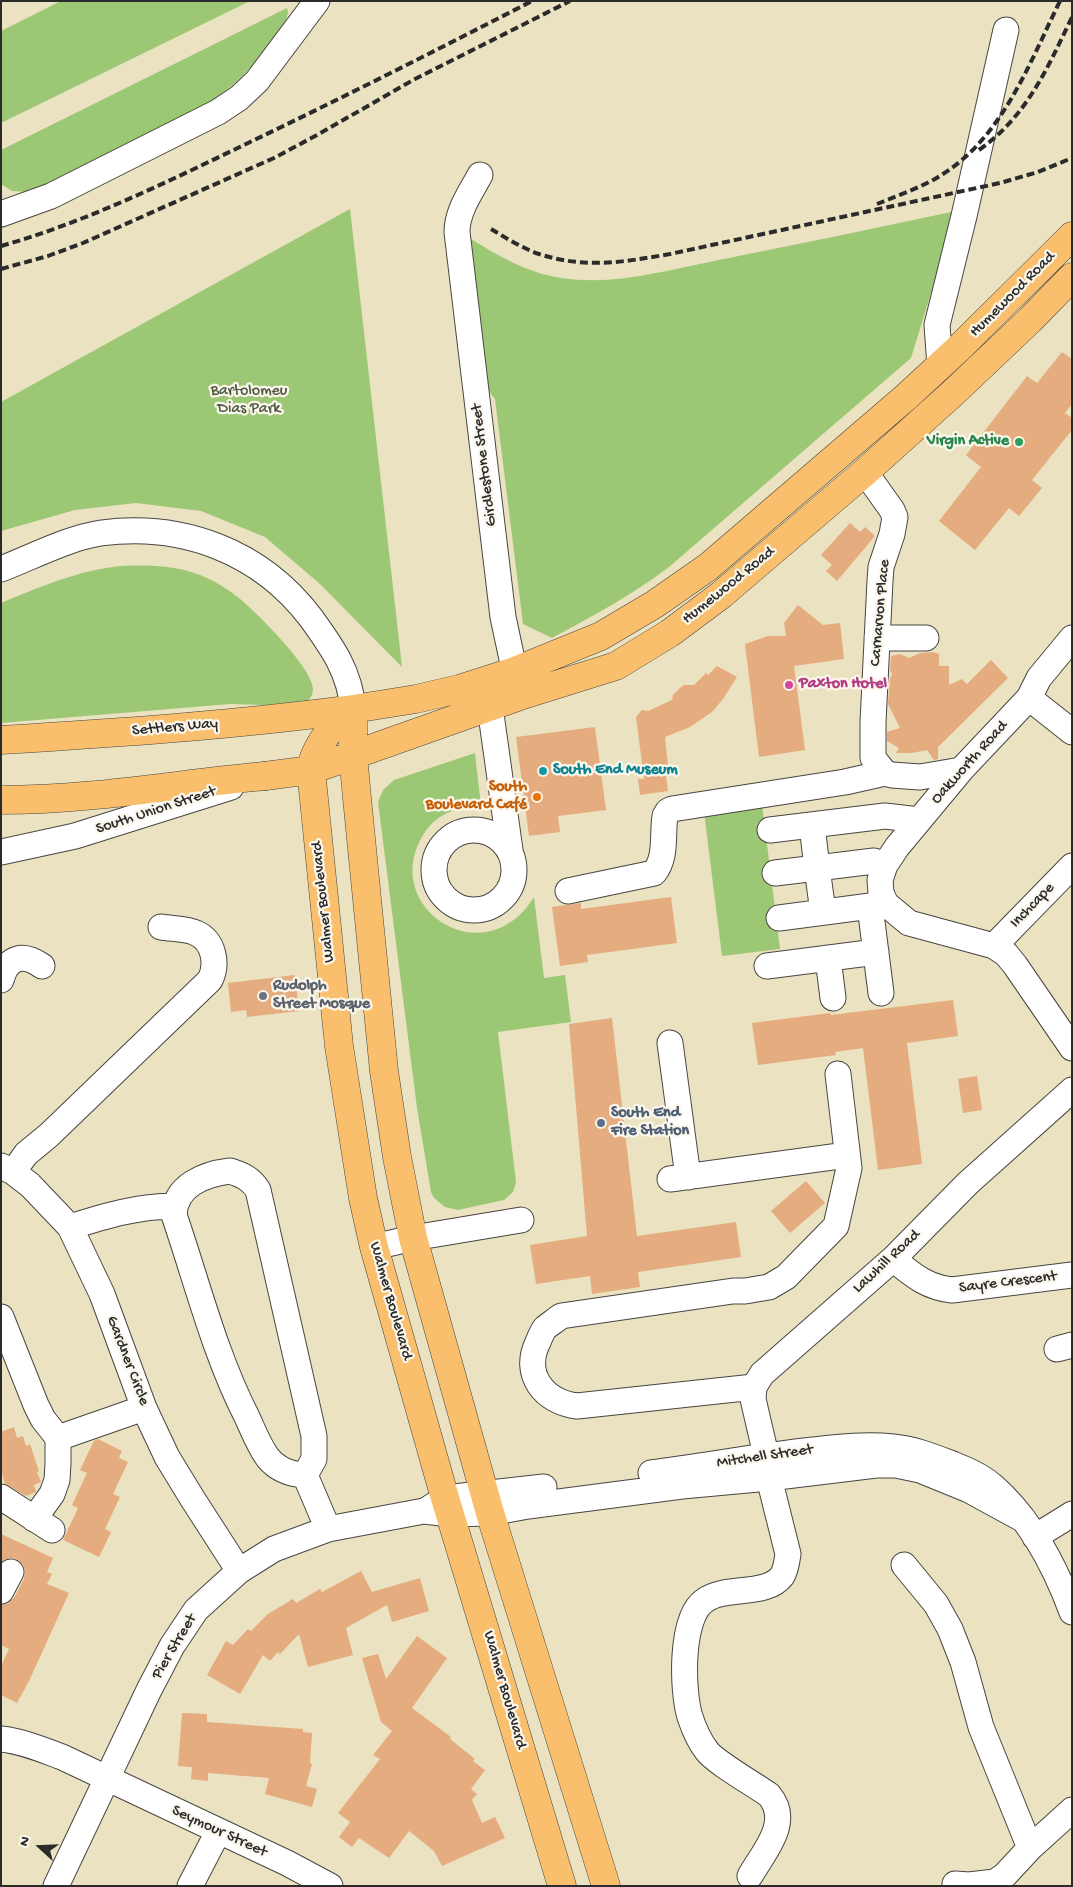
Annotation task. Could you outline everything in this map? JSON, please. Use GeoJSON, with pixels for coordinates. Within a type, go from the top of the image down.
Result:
{"type":"FeatureCollection","features":[{"type":"Feature","properties":{"kind":"main road","name":"Humewood Road"},"geometry":{"type":"LineString","coordinates":[[310,770],[490,707],[518,684],[655,604],[708,567],[825,468],[940,366],[1072,236]]}},
{"type":"Feature","properties":{"kind":"main road","name":"Humewood Road"},"geometry":{"type":"LineString","coordinates":[[350,709],[416,699],[459,689],[518,684],[616,666],[670,633],[720,595],[865,472],[952,394],[1072,277]]}},
{"type":"Feature","properties":{"kind":"main road","name":"Settlers Way"},"geometry":{"type":"LineString","coordinates":[[1,740],[117,733],[294,717],[350,709]]}},
{"type":"Feature","properties":{"kind":"main road"},"geometry":{"type":"LineString","coordinates":[[350,709],[384,1071],[397,1157],[413,1238],[487,1503],[606,1886]]}},
{"type":"Feature","properties":{"kind":"main road","name":"Walmer Boulevard"},"geometry":{"type":"LineString","coordinates":[[350,709],[340,716],[314,755],[310,770],[341,1055],[354,1149],[374,1246],[440,1508],[562,1886]]}},
{"type":"Feature","properties":{"kind":"main road","name":"South Union Street"},"geometry":{"type":"LineString","coordinates":[[264,776],[310,770]]}},
{"type":"Feature","properties":{"kind":"main road"},"geometry":{"type":"LineString","coordinates":[[1,800],[31,800],[117,794],[190,783],[264,776]]}},
{"type":"Feature","properties":{"kind":"street"},"geometry":{"type":"LineString","coordinates":[[1,214],[50,196],[218,112],[239,98],[257,81],[310,5]]}},
{"type":"Feature","properties":{"kind":"street"},"geometry":{"type":"LineString","coordinates":[[940,366],[937,325],[1006,30]]}},
{"type":"Feature","properties":{"kind":"street","name":"Girdlestone Street"},"geometry":{"type":"LineString","coordinates":[[480,175],[458,219],[457,232],[503,617],[518,684]]}},
{"type":"Feature","properties":{"kind":"street","name":"Carnarvon Place"},"geometry":{"type":"LineString","coordinates":[[865,472],[895,517],[901,522],[881,567],[873,758],[885,772]]}},
{"type":"Feature","properties":{"kind":"street"},"geometry":{"type":"LineString","coordinates":[[1,569],[73,541],[100,533],[149,531],[202,540],[223,548],[252,562],[267,573],[285,588],[303,608],[342,665],[352,692],[350,709]]}},
{"type":"Feature","properties":{"kind":"street"},"geometry":{"type":"LineString","coordinates":[[877,638],[926,638]]}},
{"type":"Feature","properties":{"kind":"street","name":"Oakworth Road"},"geometry":{"type":"LineString","coordinates":[[884,865],[960,770],[1030,698],[1039,678],[1072,638]]}},
{"type":"Feature","properties":{"kind":"street"},"geometry":{"type":"LineString","coordinates":[[1030,698],[1072,732]]}},
{"type":"Feature","properties":{"kind":"street"},"geometry":{"type":"LineString","coordinates":[[490,707],[510,850]]}},
{"type":"Feature","properties":{"kind":"street"},"geometry":{"type":"LineString","coordinates":[[568,891],[654,873],[659,867],[662,857],[665,816],[672,809],[846,782],[885,772],[892,775],[920,777],[960,770]]}},
{"type":"Feature","properties":{"kind":"street","name":"South Union Street"},"geometry":{"type":"LineString","coordinates":[[1,852],[75,836],[264,776]]}},
{"type":"Feature","properties":{"kind":"street"},"geometry":{"type":"LineString","coordinates":[[770,830],[885,816],[919,820]]}},
{"type":"Feature","properties":{"kind":"street"},"geometry":{"type":"LineString","coordinates":[[812,825],[816,868],[824,912]]}},
{"type":"Feature","properties":{"kind":"street"},"geometry":{"type":"LineString","coordinates":[[775,873],[874,861],[884,865],[880,880],[876,952],[881,993]]}},
{"type":"Feature","properties":{"kind":"street","name":"Inchcape"},"geometry":{"type":"LineString","coordinates":[[994,946],[1072,866]]}},
{"type":"Feature","properties":{"kind":"street"},"geometry":{"type":"LineString","coordinates":[[779,918],[824,912],[879,901],[909,923],[994,946],[1006,954],[1015,965],[1072,1048]]}},
{"type":"Feature","properties":{"kind":"street"},"geometry":{"type":"LineString","coordinates":[[7,1169],[49,1135],[210,980],[215,964],[213,952],[203,937],[195,932],[160,927]]}},
{"type":"Feature","properties":{"kind":"street"},"geometry":{"type":"LineString","coordinates":[[767,966],[876,952]]}},
{"type":"Feature","properties":{"kind":"street"},"geometry":{"type":"LineString","coordinates":[[1,980],[3,972],[12,961],[21,958],[28,959],[42,966]]}},
{"type":"Feature","properties":{"kind":"street"},"geometry":{"type":"LineString","coordinates":[[828,958],[833,998]]}},
{"type":"Feature","properties":{"kind":"street"},"geometry":{"type":"LineString","coordinates":[[670,1043],[679,1178],[848,1155]]}},
{"type":"Feature","properties":{"kind":"street"},"geometry":{"type":"LineString","coordinates":[[750,1876],[779,1824],[776,1803],[769,1795],[708,1753],[695,1732],[689,1715],[685,1657],[690,1622],[696,1609],[704,1600],[726,1592],[758,1588],[774,1583],[783,1575],[788,1554],[753,1399],[754,1387],[577,1406],[565,1404],[549,1396],[537,1383],[532,1364],[535,1348],[544,1329],[561,1316],[769,1287],[786,1277],[836,1226],[849,1168],[838,1074]]}},
{"type":"Feature","properties":{"kind":"street","name":"Lawhill Road"},"geometry":{"type":"LineString","coordinates":[[754,1387],[762,1374],[893,1259],[968,1183],[1072,1090]]}},
{"type":"Feature","properties":{"kind":"street","name":"Gardner Circle"},"geometry":{"type":"LineString","coordinates":[[7,1169],[45,1200],[70,1227],[102,1294],[144,1408],[167,1457],[240,1571]]}},
{"type":"Feature","properties":{"kind":"street"},"geometry":{"type":"LineString","coordinates":[[230,1171],[242,1174],[252,1181],[258,1190],[314,1436],[314,1459],[305,1475],[286,1472],[278,1468],[268,1457],[231,1385],[174,1215],[174,1206],[185,1189],[201,1177],[230,1171]]}},
{"type":"Feature","properties":{"kind":"street"},"geometry":{"type":"LineString","coordinates":[[70,1227],[126,1210],[154,1206],[174,1206]]}},
{"type":"Feature","properties":{"kind":"street"},"geometry":{"type":"LineString","coordinates":[[374,1246],[521,1220]]}},
{"type":"Feature","properties":{"kind":"street","name":"Sayre Crescent"},"geometry":{"type":"LineString","coordinates":[[893,1259],[921,1282],[946,1290],[1072,1275]]}},
{"type":"Feature","properties":{"kind":"street"},"geometry":{"type":"LineString","coordinates":[[1,1317],[36,1405],[43,1419],[58,1438],[57,1480],[43,1525],[1,1497]]}},
{"type":"Feature","properties":{"kind":"street"},"geometry":{"type":"LineString","coordinates":[[58,1438],[144,1408]]}},
{"type":"Feature","properties":{"kind":"street","name":"Mitchell Street"},"geometry":{"type":"LineString","coordinates":[[440,1508],[487,1503],[672,1470],[767,1467],[872,1446],[894,1447],[925,1453],[968,1470],[994,1486],[1029,1528],[1059,1578],[1072,1612]]}},
{"type":"Feature","properties":{"kind":"street"},"geometry":{"type":"LineString","coordinates":[[305,1475],[328,1528]]}},
{"type":"Feature","properties":{"kind":"street","name":"Pier Street"},"geometry":{"type":"LineString","coordinates":[[56,1886],[149,1690],[172,1646],[196,1610],[240,1571],[274,1549],[328,1528],[440,1508]]}},
{"type":"Feature","properties":{"kind":"street"},"geometry":{"type":"LineString","coordinates":[[1029,1528],[1072,1514]]}},
{"type":"Feature","properties":{"kind":"street"},"geometry":{"type":"LineString","coordinates":[[904,1565],[936,1604],[950,1629],[963,1662],[981,1727],[1030,1848]]}},
{"type":"Feature","properties":{"kind":"street"},"geometry":{"type":"LineString","coordinates":[[1,1739],[37,1748],[62,1757],[107,1778]]}},
{"type":"Feature","properties":{"kind":"street","name":"Seymour Street"},"geometry":{"type":"LineString","coordinates":[[107,1778],[330,1886]]}},
{"type":"Feature","properties":{"kind":"street"},"geometry":{"type":"LineString","coordinates":[[955,1884],[976,1885],[995,1882],[1005,1875],[1030,1848],[1072,1810]]}},
{"type":"Feature","properties":{"kind":"street"},"geometry":{"type":"LineString","coordinates":[[190,1886],[218,1832]]}},
{"type":"Feature","properties":{"kind":"green space"},"geometry":{"type":"Polygon","coordinates":[[[61,1],[250,1],[1,123],[1,31],[61,1]]]}},
{"type":"Feature","properties":{"kind":"green space"},"geometry":{"type":"Polygon","coordinates":[[[287,8],[286,21],[271,43],[245,74],[214,100],[30,192],[12,191],[1,184],[1,150],[287,8]]]}},
{"type":"Feature","properties":{"kind":"green space","name":"Bartolomeu Dias Park"},"geometry":{"type":"Polygon","coordinates":[[[350,209],[402,667],[320,584],[265,537],[201,511],[136,503],[75,510],[1,531],[1,402],[350,209]]]}},
{"type":"Feature","properties":{"kind":"green space"},"geometry":{"type":"Polygon","coordinates":[[[956,211],[911,358],[669,567],[641,587],[552,638],[523,624],[495,399],[485,386],[466,236],[524,268],[536,272],[562,278],[602,280],[641,276],[956,211]]]}},
{"type":"Feature","properties":{"kind":"green space"},"geometry":{"type":"Polygon","coordinates":[[[121,566],[154,566],[186,570],[207,578],[231,592],[270,627],[304,668],[311,680],[313,689],[310,699],[305,703],[295,706],[230,704],[1,723],[1,603],[74,575],[121,566]]]}},
{"type":"Feature","properties":{"kind":"green space"},"geometry":{"type":"Polygon","coordinates":[[[475,753],[481,806],[457,809],[443,815],[430,825],[425,832],[414,859],[414,885],[425,906],[442,923],[465,932],[489,931],[513,920],[534,897],[544,978],[565,975],[571,1022],[498,1032],[516,1182],[513,1192],[504,1200],[458,1210],[445,1207],[434,1198],[431,1192],[417,1108],[378,802],[383,790],[394,780],[475,753]]]}},
{"type":"Feature","properties":{"kind":"green space"},"geometry":{"type":"Polygon","coordinates":[[[762,804],[780,949],[722,956],[704,812],[762,804]]]}},
{"type":"Feature","properties":{"kind":"building","name":"Virgin Active"},"geometry":{"type":"Polygon","coordinates":[[[1062,352],[1072,359],[1072,404],[1065,413],[1072,418],[1072,430],[1032,480],[1042,488],[1019,516],[1009,508],[975,550],[939,521],[981,467],[966,455],[1027,376],[1037,383],[1062,352]]]}},
{"type":"Feature","properties":{"kind":"building"},"geometry":{"type":"Polygon","coordinates":[[[850,523],[860,532],[865,527],[875,536],[837,581],[826,571],[832,565],[821,555],[850,523]]]}},
{"type":"Feature","properties":{"kind":"building"},"geometry":{"type":"Polygon","coordinates":[[[798,605],[823,625],[840,623],[844,659],[794,666],[805,750],[759,757],[745,644],[768,636],[786,636],[784,623],[798,605]]]}},
{"type":"Feature","properties":{"kind":"building"},"geometry":{"type":"Polygon","coordinates":[[[933,652],[939,654],[939,666],[949,666],[949,685],[962,679],[967,684],[991,660],[1008,678],[938,747],[938,759],[934,760],[927,750],[912,753],[896,753],[899,748],[887,741],[887,732],[900,728],[888,704],[892,674],[890,670],[891,656],[900,654],[909,658],[920,653],[933,652]]]}},
{"type":"Feature","properties":{"kind":"building"},"geometry":{"type":"Polygon","coordinates":[[[717,666],[737,677],[712,712],[690,727],[665,737],[669,775],[666,776],[668,791],[640,795],[638,779],[644,779],[636,717],[642,710],[648,711],[672,700],[673,695],[680,688],[684,685],[694,685],[706,673],[708,675],[717,666]]]}},
{"type":"Feature","properties":{"kind":"building"},"geometry":{"type":"Polygon","coordinates":[[[595,727],[606,810],[558,816],[560,832],[529,836],[516,737],[595,727]]]}},
{"type":"Feature","properties":{"kind":"building"},"geometry":{"type":"Polygon","coordinates":[[[671,897],[677,943],[587,955],[588,962],[560,966],[552,907],[581,903],[581,909],[671,897]]]}},
{"type":"Feature","properties":{"kind":"building","name":"Rudolph Street Mosque"},"geometry":{"type":"Polygon","coordinates":[[[295,975],[299,1011],[247,1017],[246,1010],[231,1012],[228,983],[295,975]]]}},
{"type":"Feature","properties":{"kind":"building"},"geometry":{"type":"Polygon","coordinates":[[[953,1000],[958,1036],[907,1043],[922,1164],[878,1170],[863,1048],[835,1052],[836,1055],[758,1065],[752,1023],[953,1000]]]}},
{"type":"Feature","properties":{"kind":"building","name":"South End Fire Station"},"geometry":{"type":"Polygon","coordinates":[[[612,1018],[637,1236],[736,1222],[741,1257],[638,1272],[640,1287],[592,1294],[590,1276],[536,1284],[530,1245],[587,1236],[569,1024],[612,1018]]]}},
{"type":"Feature","properties":{"kind":"building"},"geometry":{"type":"Polygon","coordinates":[[[977,1076],[982,1110],[963,1113],[958,1079],[977,1076]]]}},
{"type":"Feature","properties":{"kind":"building"},"geometry":{"type":"Polygon","coordinates":[[[806,1181],[825,1203],[790,1233],[771,1211],[806,1181]]]}},
{"type":"Feature","properties":{"kind":"building"},"geometry":{"type":"Polygon","coordinates":[[[14,1427],[17,1438],[23,1436],[26,1446],[30,1444],[41,1482],[34,1485],[36,1492],[26,1496],[5,1484],[1,1469],[1,1432],[14,1427]]]}},
{"type":"Feature","properties":{"kind":"building"},"geometry":{"type":"Polygon","coordinates":[[[98,1439],[122,1451],[119,1458],[128,1462],[113,1494],[120,1497],[105,1529],[111,1532],[99,1557],[63,1540],[78,1508],[72,1505],[87,1473],[80,1470],[94,1441],[98,1439]]]}},
{"type":"Feature","properties":{"kind":"building"},"geometry":{"type":"Polygon","coordinates":[[[1,1534],[53,1558],[47,1572],[52,1574],[47,1584],[69,1593],[17,1703],[1,1695],[1,1666],[9,1649],[1,1645],[1,1605],[8,1603],[14,1598],[24,1579],[25,1571],[23,1564],[17,1559],[10,1558],[1,1562],[1,1534]]]}},
{"type":"Feature","properties":{"kind":"building"},"geometry":{"type":"Polygon","coordinates":[[[361,1571],[372,1592],[420,1578],[429,1611],[392,1622],[387,1605],[346,1628],[353,1655],[308,1667],[299,1634],[280,1654],[278,1652],[270,1661],[263,1655],[240,1694],[207,1675],[226,1641],[233,1645],[248,1629],[251,1631],[268,1614],[293,1599],[296,1603],[320,1589],[322,1592],[361,1571]]]}},
{"type":"Feature","properties":{"kind":"building"},"geometry":{"type":"Polygon","coordinates":[[[417,1636],[447,1658],[412,1708],[451,1737],[450,1739],[475,1759],[473,1761],[485,1770],[471,1789],[477,1794],[472,1800],[482,1823],[495,1817],[505,1838],[442,1866],[434,1851],[409,1831],[389,1858],[359,1838],[352,1847],[339,1837],[350,1822],[338,1813],[380,1759],[373,1755],[392,1731],[381,1722],[362,1658],[378,1654],[386,1679],[417,1636]]]}},
{"type":"Feature","properties":{"kind":"building"},"geometry":{"type":"Polygon","coordinates":[[[182,1713],[207,1714],[207,1722],[303,1729],[303,1732],[312,1733],[310,1763],[312,1764],[306,1786],[317,1789],[312,1807],[265,1794],[269,1778],[208,1773],[208,1781],[191,1779],[192,1767],[178,1766],[182,1713]]]}},
{"type":"Feature","properties":{"kind":"railway"},"geometry":{"type":"LineString","coordinates":[[1,246],[64,225],[156,187],[425,56],[532,1]]}},
{"type":"Feature","properties":{"kind":"railway"},"geometry":{"type":"LineString","coordinates":[[1,269],[48,256],[83,243],[274,158],[415,79],[570,1]]}},
{"type":"Feature","properties":{"kind":"railway"},"geometry":{"type":"LineString","coordinates":[[877,204],[935,179],[964,158],[982,140],[998,119],[1026,73],[1060,1]]}},
{"type":"Feature","properties":{"kind":"railway"},"geometry":{"type":"LineString","coordinates":[[979,150],[996,137],[1023,107],[1054,55],[1072,17]]}},
{"type":"Feature","properties":{"kind":"railway"},"geometry":{"type":"LineString","coordinates":[[491,229],[526,249],[556,259],[589,263],[637,259],[670,254],[1000,183],[1038,172],[1072,158]]}},
{"type":"Feature","properties":{"kind":"place","name":"Virgin Active"},"geometry":{"type":"Point","coordinates":[1019,442]}},
{"type":"Feature","properties":{"kind":"place","name":"Paxton Hotel"},"geometry":{"type":"Point","coordinates":[789,685]}},
{"type":"Feature","properties":{"kind":"place","name":"South End Museum"},"geometry":{"type":"Point","coordinates":[543,771]}},
{"type":"Feature","properties":{"kind":"place","name":"South Boulevard Café"},"geometry":{"type":"Point","coordinates":[537,797]}},
{"type":"Feature","properties":{"kind":"place","name":"Rudolph Street Mosque"},"geometry":{"type":"Point","coordinates":[263,996]}},
{"type":"Feature","properties":{"kind":"place","name":"South End Fire Station"},"geometry":{"type":"Point","coordinates":[601,1123]}}]}
